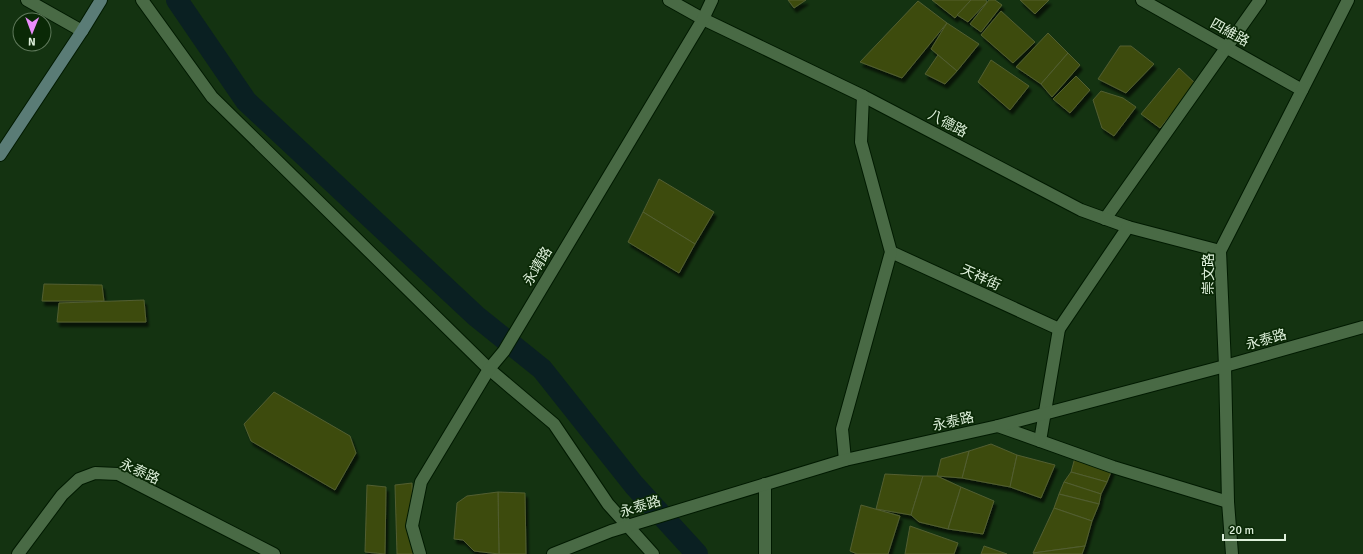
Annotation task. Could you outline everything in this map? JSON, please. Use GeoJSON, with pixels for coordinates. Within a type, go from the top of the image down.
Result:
{"type":"FeatureCollection","features":[{"type":"Feature","properties":{"kind":"street"},"geometry":{"type":"LineString","coordinates":[[27,0],[82,31]]}},
{"type":"Feature","properties":{"kind":"street"},"geometry":{"type":"LineString","coordinates":[[0,155],[101,0]]}},
{"type":"Feature","properties":{"kind":"street"},"geometry":{"type":"LineString","coordinates":[[142,0],[212,97],[490,369],[554,424],[608,504],[626,526],[653,554]]}},
{"type":"Feature","properties":{"kind":"street","name":"八德路"},"geometry":{"type":"LineString","coordinates":[[668,0],[863,96],[1081,210],[1128,227],[1220,251]]}},
{"type":"Feature","properties":{"kind":"street","name":"永靖路"},"geometry":{"type":"LineString","coordinates":[[420,554],[412,526],[421,482],[490,369],[504,351],[703,18],[712,0]]}},
{"type":"Feature","properties":{"kind":"street","name":"四維路"},"geometry":{"type":"LineString","coordinates":[[1142,0],[1302,90]]}},
{"type":"Feature","properties":{"kind":"street"},"geometry":{"type":"LineString","coordinates":[[1105,219],[1260,0]]}},
{"type":"Feature","properties":{"kind":"street","name":"崇文路"},"geometry":{"type":"LineString","coordinates":[[1232,554],[1228,502],[1225,366],[1220,251],[1348,0]]}},
{"type":"Feature","properties":{"kind":"street"},"geometry":{"type":"LineString","coordinates":[[845,460],[842,429],[891,252],[861,142],[863,96]]}},
{"type":"Feature","properties":{"kind":"street"},"geometry":{"type":"LineString","coordinates":[[1040,441],[1058,329],[1128,227]]}},
{"type":"Feature","properties":{"kind":"street","name":"天祥街"},"geometry":{"type":"LineString","coordinates":[[891,252],[1058,329]]}},
{"type":"Feature","properties":{"kind":"street","name":"永泰路"},"geometry":{"type":"LineString","coordinates":[[553,554],[626,526],[845,460],[998,426],[1225,366],[1363,327]]}},
{"type":"Feature","properties":{"kind":"street"},"geometry":{"type":"LineString","coordinates":[[998,426],[1113,467],[1228,502]]}},
{"type":"Feature","properties":{"kind":"street","name":"永泰路"},"geometry":{"type":"LineString","coordinates":[[18,554],[62,496],[79,479],[95,473],[118,474],[274,554]]}},
{"type":"Feature","properties":{"kind":"street"},"geometry":{"type":"LineString","coordinates":[[765,484],[765,554]]}},
{"type":"Feature","properties":{"kind":"building"},"geometry":{"type":"Polygon","coordinates":[[[788,0],[806,0],[794,8],[788,0]]]}},
{"type":"Feature","properties":{"kind":"building"},"geometry":{"type":"Polygon","coordinates":[[[932,0],[971,0],[955,18],[932,0]]]}},
{"type":"Feature","properties":{"kind":"building"},"geometry":{"type":"Polygon","coordinates":[[[971,0],[986,0],[987,2],[968,22],[957,15],[971,0]]]}},
{"type":"Feature","properties":{"kind":"building"},"geometry":{"type":"Polygon","coordinates":[[[989,0],[995,0],[1002,5],[981,32],[970,24],[989,0]]]}},
{"type":"Feature","properties":{"kind":"building"},"geometry":{"type":"Polygon","coordinates":[[[1020,0],[1049,0],[1035,14],[1020,0]]]}},
{"type":"Feature","properties":{"kind":"building"},"geometry":{"type":"Polygon","coordinates":[[[918,1],[947,23],[902,78],[860,62],[918,1]]]}},
{"type":"Feature","properties":{"kind":"building"},"geometry":{"type":"Polygon","coordinates":[[[1001,11],[1035,42],[1013,63],[981,35],[1001,11]]]}},
{"type":"Feature","properties":{"kind":"building"},"geometry":{"type":"Polygon","coordinates":[[[947,23],[979,44],[957,71],[931,49],[947,23]]]}},
{"type":"Feature","properties":{"kind":"building"},"geometry":{"type":"Polygon","coordinates":[[[1048,33],[1068,53],[1041,84],[1016,67],[1048,33]]]}},
{"type":"Feature","properties":{"kind":"building"},"geometry":{"type":"Polygon","coordinates":[[[1120,46],[1131,46],[1154,64],[1126,93],[1098,79],[1120,46]]]}},
{"type":"Feature","properties":{"kind":"building"},"geometry":{"type":"Polygon","coordinates":[[[1068,53],[1080,65],[1052,97],[1041,84],[1068,53]]]}},
{"type":"Feature","properties":{"kind":"building"},"geometry":{"type":"Polygon","coordinates":[[[938,55],[957,71],[945,84],[925,74],[938,55]]]}},
{"type":"Feature","properties":{"kind":"building"},"geometry":{"type":"Polygon","coordinates":[[[991,60],[1029,86],[1010,110],[978,82],[991,60]]]}},
{"type":"Feature","properties":{"kind":"building"},"geometry":{"type":"Polygon","coordinates":[[[1179,68],[1196,84],[1160,128],[1141,114],[1179,68]]]}},
{"type":"Feature","properties":{"kind":"building"},"geometry":{"type":"Polygon","coordinates":[[[1076,76],[1090,90],[1070,113],[1053,99],[1076,76]]]}},
{"type":"Feature","properties":{"kind":"building"},"geometry":{"type":"Polygon","coordinates":[[[1101,91],[1123,98],[1136,107],[1114,136],[1102,128],[1093,100],[1101,91]]]}},
{"type":"Feature","properties":{"kind":"building"},"geometry":{"type":"Polygon","coordinates":[[[659,179],[714,212],[695,244],[643,212],[659,179]]]}},
{"type":"Feature","properties":{"kind":"building"},"geometry":{"type":"Polygon","coordinates":[[[643,212],[695,244],[679,273],[628,242],[643,212]]]}},
{"type":"Feature","properties":{"kind":"building"},"geometry":{"type":"Polygon","coordinates":[[[44,284],[102,285],[104,301],[42,301],[44,284]]]}},
{"type":"Feature","properties":{"kind":"building"},"geometry":{"type":"Polygon","coordinates":[[[144,300],[146,322],[57,322],[59,303],[144,300]]]}},
{"type":"Feature","properties":{"kind":"building"},"geometry":{"type":"Polygon","coordinates":[[[274,392],[350,436],[356,453],[335,490],[251,441],[244,424],[274,392]]]}},
{"type":"Feature","properties":{"kind":"building"},"geometry":{"type":"Polygon","coordinates":[[[991,444],[1017,455],[1010,487],[962,478],[969,451],[991,444]]]}},
{"type":"Feature","properties":{"kind":"building"},"geometry":{"type":"Polygon","coordinates":[[[969,451],[962,478],[937,476],[941,459],[969,451]]]}},
{"type":"Feature","properties":{"kind":"building"},"geometry":{"type":"Polygon","coordinates":[[[1076,454],[1113,467],[1107,482],[1071,472],[1076,454]]]}},
{"type":"Feature","properties":{"kind":"building"},"geometry":{"type":"Polygon","coordinates":[[[1017,455],[1055,465],[1041,498],[1010,487],[1017,455]]]}},
{"type":"Feature","properties":{"kind":"building"},"geometry":{"type":"Polygon","coordinates":[[[1071,472],[1107,482],[1101,494],[1064,482],[1071,472]]]}},
{"type":"Feature","properties":{"kind":"building"},"geometry":{"type":"Polygon","coordinates":[[[885,474],[923,476],[911,515],[876,509],[885,474]]]}},
{"type":"Feature","properties":{"kind":"building"},"geometry":{"type":"Polygon","coordinates":[[[923,476],[937,476],[961,487],[948,529],[919,522],[911,515],[923,476]]]}},
{"type":"Feature","properties":{"kind":"building"},"geometry":{"type":"Polygon","coordinates":[[[1064,482],[1101,494],[1099,504],[1059,494],[1064,482]]]}},
{"type":"Feature","properties":{"kind":"building"},"geometry":{"type":"Polygon","coordinates":[[[412,483],[414,554],[397,554],[395,485],[412,483]]]}},
{"type":"Feature","properties":{"kind":"building"},"geometry":{"type":"Polygon","coordinates":[[[367,485],[386,487],[385,554],[365,552],[367,485]]]}},
{"type":"Feature","properties":{"kind":"building"},"geometry":{"type":"Polygon","coordinates":[[[961,487],[994,501],[983,534],[948,529],[961,487]]]}},
{"type":"Feature","properties":{"kind":"building"},"geometry":{"type":"Polygon","coordinates":[[[498,492],[525,493],[526,554],[499,554],[498,492]]]}},
{"type":"Feature","properties":{"kind":"building"},"geometry":{"type":"Polygon","coordinates":[[[498,492],[499,554],[474,551],[463,540],[454,539],[457,503],[467,496],[498,492]]]}},
{"type":"Feature","properties":{"kind":"building"},"geometry":{"type":"Polygon","coordinates":[[[1059,494],[1099,504],[1092,521],[1054,508],[1059,494]]]}},
{"type":"Feature","properties":{"kind":"building"},"geometry":{"type":"Polygon","coordinates":[[[861,505],[900,516],[888,554],[857,554],[850,551],[861,505]]]}},
{"type":"Feature","properties":{"kind":"building"},"geometry":{"type":"Polygon","coordinates":[[[1054,508],[1092,521],[1085,546],[1033,553],[1054,508]]]}},
{"type":"Feature","properties":{"kind":"building"},"geometry":{"type":"Polygon","coordinates":[[[910,526],[958,543],[954,554],[905,554],[910,526]]]}},
{"type":"Feature","properties":{"kind":"building"},"geometry":{"type":"Polygon","coordinates":[[[984,546],[1007,554],[981,554],[984,546]]]}},
{"type":"Feature","properties":{"kind":"building"},"geometry":{"type":"Polygon","coordinates":[[[1085,546],[1082,554],[1033,553],[1085,546]]]}},
{"type":"Feature","properties":{"kind":"waterway"},"geometry":{"type":"LineString","coordinates":[[177,0],[246,101],[476,316],[542,369],[634,485],[697,554]]}}]}
